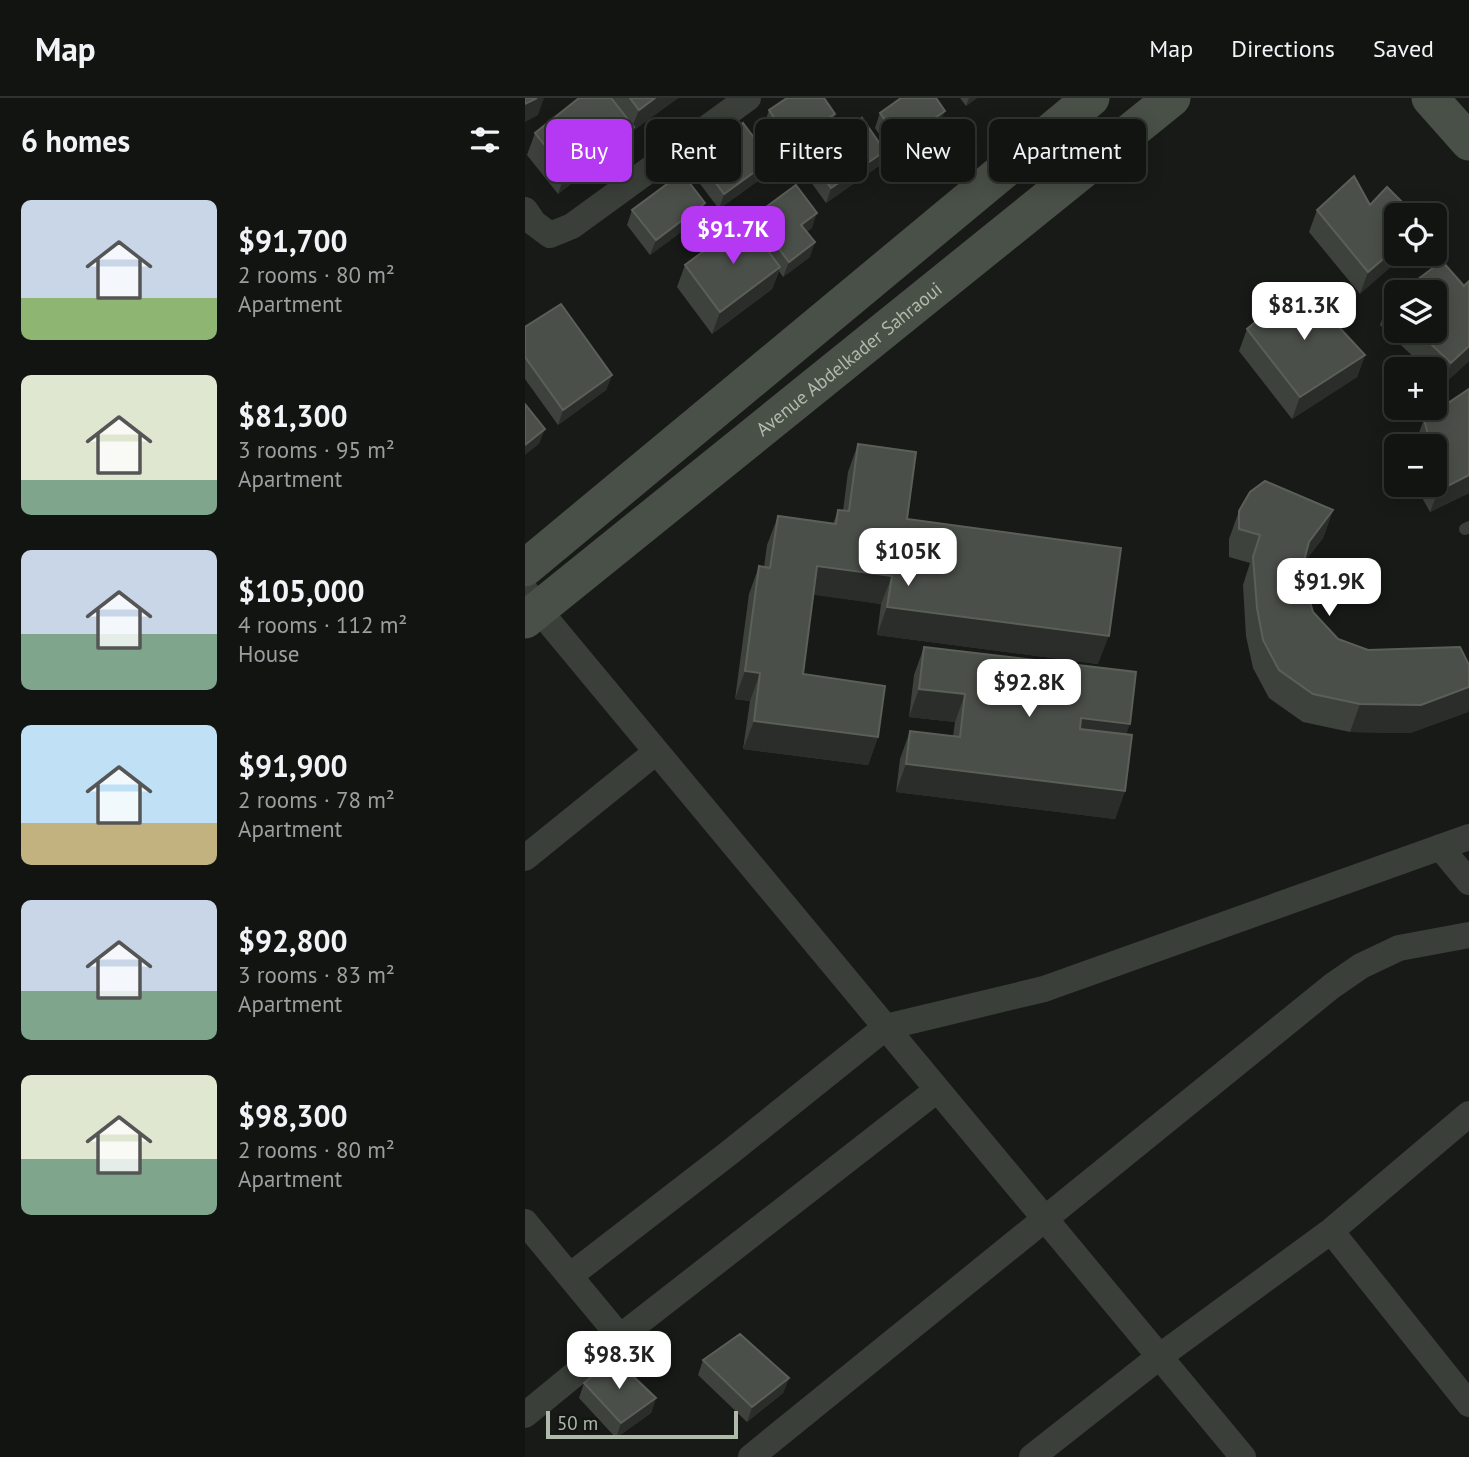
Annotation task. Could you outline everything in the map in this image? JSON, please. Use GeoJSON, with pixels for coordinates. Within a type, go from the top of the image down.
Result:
{"type":"FeatureCollection","features":[{"type":"Feature","properties":{"kind":"main road"},"geometry":{"type":"LineString","coordinates":[[525,568],[1091,98]]}},
{"type":"Feature","properties":{"kind":"main road","name":"Avenue Abdelkader Sahraoui"},"geometry":{"type":"LineString","coordinates":[[529,606],[1172,98]]}},
{"type":"Feature","properties":{"kind":"main road"},"geometry":{"type":"LineString","coordinates":[[1430,98],[1469,142]]}},
{"type":"Feature","properties":{"kind":"street"},"geometry":{"type":"LineString","coordinates":[[525,210],[534,223],[550,235],[572,226],[748,98]]}},
{"type":"Feature","properties":{"kind":"street"},"geometry":{"type":"LineString","coordinates":[[529,606],[656,752],[1243,1457]]}},
{"type":"Feature","properties":{"kind":"street"},"geometry":{"type":"LineString","coordinates":[[525,858],[656,752]]}},
{"type":"Feature","properties":{"kind":"street"},"geometry":{"type":"LineString","coordinates":[[571,1275],[886,1027],[1044,989],[1469,837]]}},
{"type":"Feature","properties":{"kind":"street"},"geometry":{"type":"LineString","coordinates":[[1440,847],[1469,882]]}},
{"type":"Feature","properties":{"kind":"street"},"geometry":{"type":"LineString","coordinates":[[751,1457],[1361,965],[1399,948],[1469,935]]}},
{"type":"Feature","properties":{"kind":"street"},"geometry":{"type":"LineString","coordinates":[[525,1416],[620,1337],[937,1090]]}},
{"type":"Feature","properties":{"kind":"street"},"geometry":{"type":"LineString","coordinates":[[1032,1457],[1159,1357],[1331,1231],[1469,1114]]}},
{"type":"Feature","properties":{"kind":"street"},"geometry":{"type":"LineString","coordinates":[[525,1222],[620,1337]]}},
{"type":"Feature","properties":{"kind":"street"},"geometry":{"type":"LineString","coordinates":[[1331,1231],[1469,1404]]}},
{"type":"Feature","properties":{"kind":"building"},"geometry":{"type":"Polygon","coordinates":[[[525,98],[537,98],[525,104],[525,98]]]}},
{"type":"Feature","properties":{"kind":"building"},"geometry":{"type":"Polygon","coordinates":[[[579,98],[611,98],[628,119],[553,119],[579,98]]]}},
{"type":"Feature","properties":{"kind":"building"},"geometry":{"type":"Polygon","coordinates":[[[630,98],[655,98],[639,110],[630,98]]]}},
{"type":"Feature","properties":{"kind":"building"},"geometry":{"type":"Polygon","coordinates":[[[787,98],[824,98],[835,114],[827,119],[775,119],[769,110],[787,98]]]}},
{"type":"Feature","properties":{"kind":"building"},"geometry":{"type":"Polygon","coordinates":[[[901,98],[936,98],[945,111],[933,119],[884,119],[880,113],[901,98]]]}},
{"type":"Feature","properties":{"kind":"building"},"geometry":{"type":"Polygon","coordinates":[[[743,123],[755,139],[755,172],[741,182],[743,123]]]}},
{"type":"Feature","properties":{"kind":"building"},"geometry":{"type":"Polygon","coordinates":[[[546,124],[546,147],[535,133],[546,124]]]}},
{"type":"Feature","properties":{"kind":"building"},"geometry":{"type":"Polygon","coordinates":[[[867,125],[881,145],[881,154],[867,163],[867,125]]]}},
{"type":"Feature","properties":{"kind":"building"},"geometry":{"type":"Polygon","coordinates":[[[1354,176],[1370,205],[1387,187],[1403,203],[1384,203],[1384,258],[1368,272],[1317,210],[1354,176]]]}},
{"type":"Feature","properties":{"kind":"building"},"geometry":{"type":"Polygon","coordinates":[[[670,182],[689,182],[705,203],[656,240],[632,210],[670,182]]]}},
{"type":"Feature","properties":{"kind":"building"},"geometry":{"type":"Polygon","coordinates":[[[715,182],[741,182],[724,194],[715,182]]]}},
{"type":"Feature","properties":{"kind":"building"},"geometry":{"type":"Polygon","coordinates":[[[827,182],[840,182],[831,188],[827,182]]]}},
{"type":"Feature","properties":{"kind":"building"},"geometry":{"type":"Polygon","coordinates":[[[796,185],[817,213],[801,225],[815,242],[789,262],[754,216],[796,185]]]}},
{"type":"Feature","properties":{"kind":"building"},"geometry":{"type":"Polygon","coordinates":[[[745,220],[780,267],[720,312],[685,265],[745,220]]]}},
{"type":"Feature","properties":{"kind":"building"},"geometry":{"type":"Polygon","coordinates":[[[1435,266],[1446,266],[1464,286],[1469,281],[1469,346],[1451,363],[1430,343],[1447,343],[1447,280],[1417,280],[1435,266]]]}},
{"type":"Feature","properties":{"kind":"building"},"geometry":{"type":"Polygon","coordinates":[[[1300,285],[1365,355],[1300,397],[1247,329],[1300,285]]]}},
{"type":"Feature","properties":{"kind":"building"},"geometry":{"type":"Polygon","coordinates":[[[561,304],[612,375],[563,410],[525,357],[525,327],[561,304]]]}},
{"type":"Feature","properties":{"kind":"building"},"geometry":{"type":"Polygon","coordinates":[[[1469,389],[1469,475],[1447,486],[1447,434],[1428,434],[1424,420],[1447,420],[1447,404],[1469,389]]]}},
{"type":"Feature","properties":{"kind":"building"},"geometry":{"type":"Polygon","coordinates":[[[525,404],[545,429],[525,445],[525,404]]]}},
{"type":"Feature","properties":{"kind":"building"},"geometry":{"type":"Polygon","coordinates":[[[858,444],[916,452],[907,519],[1121,548],[1109,636],[887,607],[892,576],[817,566],[803,674],[885,686],[878,737],[754,721],[760,673],[745,671],[759,566],[770,568],[778,516],[836,524],[838,510],[849,511],[858,444]]]}},
{"type":"Feature","properties":{"kind":"building"},"geometry":{"type":"Polygon","coordinates":[[[1265,481],[1333,510],[1309,542],[1301,572],[1313,612],[1338,639],[1368,650],[1460,647],[1469,665],[1469,687],[1421,705],[1360,704],[1313,694],[1279,670],[1263,640],[1257,608],[1253,557],[1260,535],[1239,529],[1239,511],[1250,492],[1265,481]]]}},
{"type":"Feature","properties":{"kind":"building"},"geometry":{"type":"Polygon","coordinates":[[[924,647],[1136,672],[1130,724],[1081,718],[1080,729],[1132,735],[1125,791],[906,764],[910,731],[960,737],[965,694],[919,689],[924,647]]]}},
{"type":"Feature","properties":{"kind":"building"},"geometry":{"type":"Polygon","coordinates":[[[740,1334],[789,1378],[752,1407],[703,1360],[740,1334]]]}},
{"type":"Feature","properties":{"kind":"building"},"geometry":{"type":"Polygon","coordinates":[[[614,1358],[656,1398],[621,1423],[584,1383],[614,1358]]]}}]}
